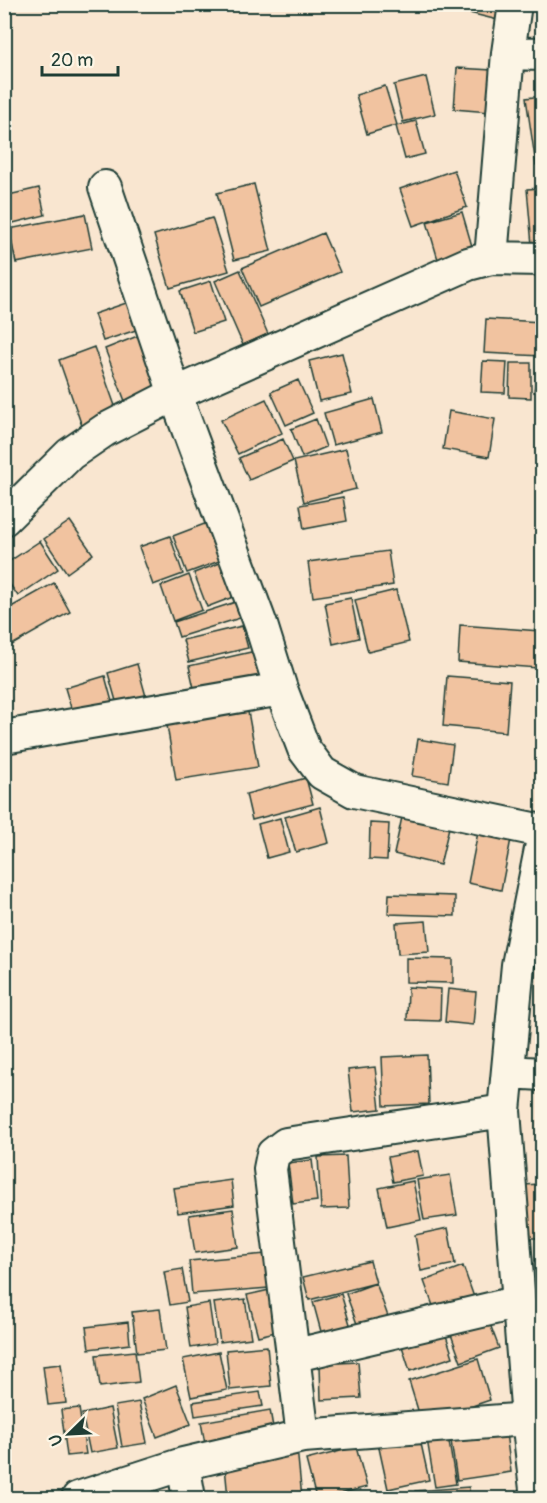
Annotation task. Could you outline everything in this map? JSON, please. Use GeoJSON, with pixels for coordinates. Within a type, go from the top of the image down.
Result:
{"type":"FeatureCollection","features":[{"type":"Feature","properties":{"kind":"street"},"geometry":{"type":"LineString","coordinates":[[491,258],[508,53],[515,4]]}},
{"type":"Feature","properties":{"kind":"street"},"geometry":{"type":"LineString","coordinates":[[508,53],[543,54]]}},
{"type":"Feature","properties":{"kind":"street"},"geometry":{"type":"LineString","coordinates":[[105,187],[175,394],[261,625],[281,689],[304,749],[322,772],[354,791],[543,831]]}},
{"type":"Feature","properties":{"kind":"street"},"geometry":{"type":"LineString","coordinates":[[4,519],[70,454],[105,430],[175,394],[468,264],[491,258],[543,259]]}},
{"type":"Feature","properties":{"kind":"street"},"geometry":{"type":"LineString","coordinates":[[4,736],[281,689]]}},
{"type":"Feature","properties":{"kind":"street"},"geometry":{"type":"LineString","coordinates":[[537,1498],[528,1419],[504,1111],[518,966],[543,844]]}},
{"type":"Feature","properties":{"kind":"street"},"geometry":{"type":"LineString","coordinates":[[508,1072],[543,1074]]}},
{"type":"Feature","properties":{"kind":"street"},"geometry":{"type":"LineString","coordinates":[[303,1436],[270,1169],[273,1154],[286,1144],[504,1111]]}},
{"type":"Feature","properties":{"kind":"street"},"geometry":{"type":"LineString","coordinates":[[292,1356],[519,1302]]}},
{"type":"Feature","properties":{"kind":"street"},"geometry":{"type":"LineString","coordinates":[[78,1498],[183,1464],[303,1436],[528,1419]]}},
{"type":"Feature","properties":{"kind":"street"},"geometry":{"type":"LineString","coordinates":[[183,1464],[189,1498]]}},
{"type":"Feature","properties":{"kind":"building"},"geometry":{"type":"Polygon","coordinates":[[[454,4],[501,4],[498,20],[453,9],[454,4]]]}},
{"type":"Feature","properties":{"kind":"building"},"geometry":{"type":"Polygon","coordinates":[[[457,68],[492,70],[489,112],[454,109],[457,68]]]}},
{"type":"Feature","properties":{"kind":"building"},"geometry":{"type":"Polygon","coordinates":[[[426,77],[435,114],[403,122],[394,85],[426,77]]]}},
{"type":"Feature","properties":{"kind":"building"},"geometry":{"type":"Polygon","coordinates":[[[385,86],[397,125],[367,134],[356,95],[385,86]]]}},
{"type":"Feature","properties":{"kind":"building"},"geometry":{"type":"Polygon","coordinates":[[[542,96],[542,164],[536,165],[526,98],[542,96]]]}},
{"type":"Feature","properties":{"kind":"building"},"geometry":{"type":"Polygon","coordinates":[[[416,121],[425,154],[405,159],[396,126],[416,121]]]}},
{"type":"Feature","properties":{"kind":"building"},"geometry":{"type":"Polygon","coordinates":[[[454,170],[467,207],[413,226],[400,189],[454,170]]]}},
{"type":"Feature","properties":{"kind":"building"},"geometry":{"type":"Polygon","coordinates":[[[254,184],[271,251],[234,260],[217,193],[254,184]]]}},
{"type":"Feature","properties":{"kind":"building"},"geometry":{"type":"Polygon","coordinates":[[[39,188],[45,215],[5,225],[4,196],[39,188]]]}},
{"type":"Feature","properties":{"kind":"building"},"geometry":{"type":"Polygon","coordinates":[[[542,188],[542,244],[532,245],[527,189],[542,188]]]}},
{"type":"Feature","properties":{"kind":"building"},"geometry":{"type":"Polygon","coordinates":[[[462,212],[474,253],[439,263],[427,222],[462,212]]]}},
{"type":"Feature","properties":{"kind":"building"},"geometry":{"type":"Polygon","coordinates":[[[85,214],[92,248],[16,263],[9,229],[85,214]]]}},
{"type":"Feature","properties":{"kind":"building"},"geometry":{"type":"Polygon","coordinates":[[[212,218],[229,271],[170,288],[154,235],[212,218]]]}},
{"type":"Feature","properties":{"kind":"building"},"geometry":{"type":"Polygon","coordinates":[[[323,233],[340,272],[259,307],[242,268],[323,233]]]}},
{"type":"Feature","properties":{"kind":"building"},"geometry":{"type":"Polygon","coordinates":[[[240,270],[268,334],[243,345],[215,281],[240,270]]]}},
{"type":"Feature","properties":{"kind":"building"},"geometry":{"type":"Polygon","coordinates":[[[211,281],[224,322],[193,332],[180,291],[211,281]]]}},
{"type":"Feature","properties":{"kind":"building"},"geometry":{"type":"Polygon","coordinates":[[[135,300],[145,327],[103,341],[94,314],[135,300]]]}},
{"type":"Feature","properties":{"kind":"building"},"geometry":{"type":"Polygon","coordinates":[[[486,319],[542,322],[542,356],[484,353],[486,319]]]}},
{"type":"Feature","properties":{"kind":"building"},"geometry":{"type":"Polygon","coordinates":[[[145,333],[165,385],[125,401],[105,349],[145,333]]]}},
{"type":"Feature","properties":{"kind":"building"},"geometry":{"type":"Polygon","coordinates":[[[94,347],[119,417],[83,429],[59,360],[94,347]]]}},
{"type":"Feature","properties":{"kind":"building"},"geometry":{"type":"Polygon","coordinates":[[[342,353],[352,394],[319,401],[309,361],[342,353]]]}},
{"type":"Feature","properties":{"kind":"building"},"geometry":{"type":"Polygon","coordinates":[[[483,361],[507,362],[505,393],[481,392],[483,361]]]}},
{"type":"Feature","properties":{"kind":"building"},"geometry":{"type":"Polygon","coordinates":[[[538,362],[542,363],[542,393],[534,392],[538,362]]]}},
{"type":"Feature","properties":{"kind":"building"},"geometry":{"type":"Polygon","coordinates":[[[510,363],[531,363],[531,398],[509,397],[510,363]]]}},
{"type":"Feature","properties":{"kind":"building"},"geometry":{"type":"Polygon","coordinates":[[[298,380],[313,413],[286,425],[271,392],[298,380]]]}},
{"type":"Feature","properties":{"kind":"building"},"geometry":{"type":"Polygon","coordinates":[[[266,399],[282,433],[238,454],[221,420],[266,399]]]}},
{"type":"Feature","properties":{"kind":"building"},"geometry":{"type":"Polygon","coordinates":[[[374,399],[382,432],[333,445],[324,413],[374,399]]]}},
{"type":"Feature","properties":{"kind":"building"},"geometry":{"type":"Polygon","coordinates":[[[449,411],[495,419],[489,457],[443,449],[449,411]]]}},
{"type":"Feature","properties":{"kind":"building"},"geometry":{"type":"Polygon","coordinates":[[[316,419],[326,447],[302,457],[291,429],[316,419]]]}},
{"type":"Feature","properties":{"kind":"building"},"geometry":{"type":"Polygon","coordinates":[[[283,439],[293,461],[249,480],[239,458],[283,439]]]}},
{"type":"Feature","properties":{"kind":"building"},"geometry":{"type":"Polygon","coordinates":[[[346,449],[356,489],[304,502],[294,461],[346,449]]]}},
{"type":"Feature","properties":{"kind":"building"},"geometry":{"type":"Polygon","coordinates":[[[343,497],[347,521],[304,529],[300,505],[343,497]]]}},
{"type":"Feature","properties":{"kind":"building"},"geometry":{"type":"Polygon","coordinates":[[[215,520],[230,557],[187,573],[173,536],[215,520]]]}},
{"type":"Feature","properties":{"kind":"building"},"geometry":{"type":"Polygon","coordinates":[[[70,521],[93,554],[67,573],[44,539],[70,521]]]}},
{"type":"Feature","properties":{"kind":"building"},"geometry":{"type":"Polygon","coordinates":[[[170,536],[183,574],[153,585],[139,547],[170,536]]]}},
{"type":"Feature","properties":{"kind":"building"},"geometry":{"type":"Polygon","coordinates":[[[40,541],[58,569],[18,596],[4,576],[4,565],[40,541]]]}},
{"type":"Feature","properties":{"kind":"building"},"geometry":{"type":"Polygon","coordinates":[[[388,551],[393,585],[313,597],[308,562],[388,551]]]}},
{"type":"Feature","properties":{"kind":"building"},"geometry":{"type":"Polygon","coordinates":[[[233,558],[246,592],[207,607],[194,573],[233,558]]]}},
{"type":"Feature","properties":{"kind":"building"},"geometry":{"type":"Polygon","coordinates":[[[189,575],[202,610],[173,621],[161,586],[189,575]]]}},
{"type":"Feature","properties":{"kind":"building"},"geometry":{"type":"Polygon","coordinates":[[[54,583],[70,612],[12,645],[4,631],[4,611],[54,583]]]}},
{"type":"Feature","properties":{"kind":"building"},"geometry":{"type":"Polygon","coordinates":[[[396,590],[409,642],[368,652],[355,600],[396,590]]]}},
{"type":"Feature","properties":{"kind":"building"},"geometry":{"type":"Polygon","coordinates":[[[251,597],[256,613],[179,637],[174,622],[251,597]]]}},
{"type":"Feature","properties":{"kind":"building"},"geometry":{"type":"Polygon","coordinates":[[[351,598],[359,638],[333,644],[325,603],[351,598]]]}},
{"type":"Feature","properties":{"kind":"building"},"geometry":{"type":"Polygon","coordinates":[[[460,625],[540,631],[538,668],[458,662],[460,625]]]}},
{"type":"Feature","properties":{"kind":"building"},"geometry":{"type":"Polygon","coordinates":[[[242,626],[248,648],[189,662],[183,640],[242,626]]]}},
{"type":"Feature","properties":{"kind":"building"},"geometry":{"type":"Polygon","coordinates":[[[260,650],[267,682],[196,697],[189,666],[260,650]]]}},
{"type":"Feature","properties":{"kind":"building"},"geometry":{"type":"Polygon","coordinates":[[[137,664],[147,700],[118,708],[108,673],[137,664]]]}},
{"type":"Feature","properties":{"kind":"building"},"geometry":{"type":"Polygon","coordinates":[[[105,676],[114,709],[75,721],[65,688],[105,676]]]}},
{"type":"Feature","properties":{"kind":"building"},"geometry":{"type":"Polygon","coordinates":[[[447,676],[510,681],[506,732],[443,726],[447,676]]]}},
{"type":"Feature","properties":{"kind":"building"},"geometry":{"type":"Polygon","coordinates":[[[247,706],[258,767],[176,780],[166,719],[247,706]]]}},
{"type":"Feature","properties":{"kind":"building"},"geometry":{"type":"Polygon","coordinates":[[[418,739],[453,745],[448,782],[412,776],[418,739]]]}},
{"type":"Feature","properties":{"kind":"building"},"geometry":{"type":"Polygon","coordinates":[[[306,778],[313,804],[252,820],[246,794],[306,778]]]}},
{"type":"Feature","properties":{"kind":"building"},"geometry":{"type":"Polygon","coordinates":[[[320,807],[329,843],[296,852],[285,817],[320,807]]]}},
{"type":"Feature","properties":{"kind":"building"},"geometry":{"type":"Polygon","coordinates":[[[404,808],[451,819],[440,865],[394,854],[404,808]]]}},
{"type":"Feature","properties":{"kind":"building"},"geometry":{"type":"Polygon","coordinates":[[[280,818],[289,852],[267,858],[258,824],[280,818]]]}},
{"type":"Feature","properties":{"kind":"building"},"geometry":{"type":"Polygon","coordinates":[[[370,823],[389,824],[387,860],[369,859],[370,823]]]}},
{"type":"Feature","properties":{"kind":"building"},"geometry":{"type":"Polygon","coordinates":[[[479,827],[512,834],[501,890],[468,883],[479,827]]]}},
{"type":"Feature","properties":{"kind":"building"},"geometry":{"type":"Polygon","coordinates":[[[389,894],[455,896],[455,916],[388,914],[389,894]]]}},
{"type":"Feature","properties":{"kind":"building"},"geometry":{"type":"Polygon","coordinates":[[[426,921],[429,952],[398,954],[396,923],[426,921]]]}},
{"type":"Feature","properties":{"kind":"building"},"geometry":{"type":"Polygon","coordinates":[[[406,958],[453,959],[453,983],[406,982],[406,958]]]}},
{"type":"Feature","properties":{"kind":"building"},"geometry":{"type":"Polygon","coordinates":[[[408,987],[441,989],[440,1021],[407,1020],[408,987]]]}},
{"type":"Feature","properties":{"kind":"building"},"geometry":{"type":"Polygon","coordinates":[[[448,989],[476,992],[473,1025],[445,1022],[448,989]]]}},
{"type":"Feature","properties":{"kind":"building"},"geometry":{"type":"Polygon","coordinates":[[[427,1055],[429,1104],[384,1106],[382,1057],[427,1055]]]}},
{"type":"Feature","properties":{"kind":"building"},"geometry":{"type":"Polygon","coordinates":[[[375,1067],[380,1109],[353,1112],[348,1070],[375,1067]]]}},
{"type":"Feature","properties":{"kind":"building"},"geometry":{"type":"Polygon","coordinates":[[[418,1151],[423,1176],[393,1182],[388,1157],[418,1151]]]}},
{"type":"Feature","properties":{"kind":"building"},"geometry":{"type":"Polygon","coordinates":[[[346,1156],[349,1208],[321,1209],[318,1157],[346,1156]]]}},
{"type":"Feature","properties":{"kind":"building"},"geometry":{"type":"Polygon","coordinates":[[[312,1160],[317,1201],[293,1204],[288,1163],[312,1160]]]}},
{"type":"Feature","properties":{"kind":"building"},"geometry":{"type":"Polygon","coordinates":[[[450,1175],[457,1215],[424,1220],[417,1180],[450,1175]]]}},
{"type":"Feature","properties":{"kind":"building"},"geometry":{"type":"Polygon","coordinates":[[[231,1180],[234,1205],[178,1213],[174,1188],[231,1180]]]}},
{"type":"Feature","properties":{"kind":"building"},"geometry":{"type":"Polygon","coordinates":[[[413,1181],[421,1220],[387,1227],[379,1188],[413,1181]]]}},
{"type":"Feature","properties":{"kind":"building"},"geometry":{"type":"Polygon","coordinates":[[[542,1184],[542,1238],[525,1238],[522,1185],[542,1184]]]}},
{"type":"Feature","properties":{"kind":"building"},"geometry":{"type":"Polygon","coordinates":[[[233,1209],[238,1247],[195,1253],[189,1215],[233,1209]]]}},
{"type":"Feature","properties":{"kind":"building"},"geometry":{"type":"Polygon","coordinates":[[[448,1228],[455,1264],[421,1271],[415,1235],[448,1228]]]}},
{"type":"Feature","properties":{"kind":"building"},"geometry":{"type":"Polygon","coordinates":[[[266,1254],[269,1288],[192,1294],[189,1261],[266,1254]]]}},
{"type":"Feature","properties":{"kind":"building"},"geometry":{"type":"Polygon","coordinates":[[[370,1261],[376,1283],[309,1300],[303,1277],[370,1261]]]}},
{"type":"Feature","properties":{"kind":"building"},"geometry":{"type":"Polygon","coordinates":[[[463,1266],[475,1300],[436,1314],[424,1281],[463,1266]]]}},
{"type":"Feature","properties":{"kind":"building"},"geometry":{"type":"Polygon","coordinates":[[[182,1269],[188,1302],[170,1305],[164,1272],[182,1269]]]}},
{"type":"Feature","properties":{"kind":"building"},"geometry":{"type":"Polygon","coordinates":[[[376,1283],[390,1322],[360,1332],[346,1294],[376,1283]]]}},
{"type":"Feature","properties":{"kind":"building"},"geometry":{"type":"Polygon","coordinates":[[[274,1289],[284,1330],[258,1336],[247,1295],[274,1289]]]}},
{"type":"Feature","properties":{"kind":"building"},"geometry":{"type":"Polygon","coordinates":[[[341,1294],[352,1331],[323,1339],[313,1302],[341,1294]]]}},
{"type":"Feature","properties":{"kind":"building"},"geometry":{"type":"Polygon","coordinates":[[[245,1299],[251,1338],[220,1342],[214,1303],[245,1299]]]}},
{"type":"Feature","properties":{"kind":"building"},"geometry":{"type":"Polygon","coordinates":[[[209,1303],[215,1344],[191,1348],[185,1307],[209,1303]]]}},
{"type":"Feature","properties":{"kind":"building"},"geometry":{"type":"Polygon","coordinates":[[[160,1309],[166,1350],[137,1353],[132,1312],[160,1309]]]}},
{"type":"Feature","properties":{"kind":"building"},"geometry":{"type":"Polygon","coordinates":[[[487,1316],[499,1348],[461,1362],[449,1329],[487,1316]]]}},
{"type":"Feature","properties":{"kind":"building"},"geometry":{"type":"Polygon","coordinates":[[[128,1322],[130,1344],[89,1349],[86,1327],[128,1322]]]}},
{"type":"Feature","properties":{"kind":"building"},"geometry":{"type":"Polygon","coordinates":[[[443,1326],[453,1357],[410,1371],[400,1340],[443,1326]]]}},
{"type":"Feature","properties":{"kind":"building"},"geometry":{"type":"Polygon","coordinates":[[[267,1346],[271,1386],[230,1390],[226,1350],[267,1346]]]}},
{"type":"Feature","properties":{"kind":"building"},"geometry":{"type":"Polygon","coordinates":[[[135,1351],[139,1382],[100,1387],[96,1355],[135,1351]]]}},
{"type":"Feature","properties":{"kind":"building"},"geometry":{"type":"Polygon","coordinates":[[[219,1352],[227,1390],[191,1397],[183,1359],[219,1352]]]}},
{"type":"Feature","properties":{"kind":"building"},"geometry":{"type":"Polygon","coordinates":[[[478,1359],[490,1400],[422,1423],[409,1381],[478,1359]]]}},
{"type":"Feature","properties":{"kind":"building"},"geometry":{"type":"Polygon","coordinates":[[[358,1362],[361,1398],[321,1400],[320,1364],[358,1362]]]}},
{"type":"Feature","properties":{"kind":"building"},"geometry":{"type":"Polygon","coordinates":[[[61,1364],[66,1403],[48,1405],[43,1366],[61,1364]]]}},
{"type":"Feature","properties":{"kind":"building"},"geometry":{"type":"Polygon","coordinates":[[[176,1385],[191,1424],[157,1437],[142,1399],[176,1385]]]}},
{"type":"Feature","properties":{"kind":"building"},"geometry":{"type":"Polygon","coordinates":[[[260,1392],[263,1406],[195,1416],[193,1402],[260,1392]]]}},
{"type":"Feature","properties":{"kind":"building"},"geometry":{"type":"Polygon","coordinates":[[[139,1402],[147,1443],[122,1447],[115,1406],[139,1402]]]}},
{"type":"Feature","properties":{"kind":"building"},"geometry":{"type":"Polygon","coordinates":[[[79,1408],[86,1454],[67,1456],[61,1410],[79,1408]]]}},
{"type":"Feature","properties":{"kind":"building"},"geometry":{"type":"Polygon","coordinates":[[[110,1408],[118,1448],[90,1453],[82,1414],[110,1408]]]}},
{"type":"Feature","properties":{"kind":"building"},"geometry":{"type":"Polygon","coordinates":[[[270,1410],[274,1433],[205,1444],[201,1422],[270,1410]]]}},
{"type":"Feature","properties":{"kind":"building"},"geometry":{"type":"Polygon","coordinates":[[[447,1430],[456,1484],[435,1487],[426,1433],[447,1430]]]}},
{"type":"Feature","properties":{"kind":"building"},"geometry":{"type":"Polygon","coordinates":[[[506,1433],[511,1472],[457,1480],[451,1441],[506,1433]]]}},
{"type":"Feature","properties":{"kind":"building"},"geometry":{"type":"Polygon","coordinates":[[[420,1439],[429,1480],[388,1489],[379,1448],[420,1439]]]}},
{"type":"Feature","properties":{"kind":"building"},"geometry":{"type":"Polygon","coordinates":[[[356,1447],[367,1487],[316,1498],[306,1460],[356,1447]]]}},
{"type":"Feature","properties":{"kind":"building"},"geometry":{"type":"Polygon","coordinates":[[[297,1448],[302,1498],[228,1498],[224,1456],[297,1448]]]}},
{"type":"Feature","properties":{"kind":"building"},"geometry":{"type":"Polygon","coordinates":[[[469,1487],[470,1498],[416,1498],[415,1491],[469,1487]]]}},
{"type":"Feature","properties":{"kind":"building"},"geometry":{"type":"Polygon","coordinates":[[[178,1493],[179,1498],[151,1498],[178,1493]]]}}]}
